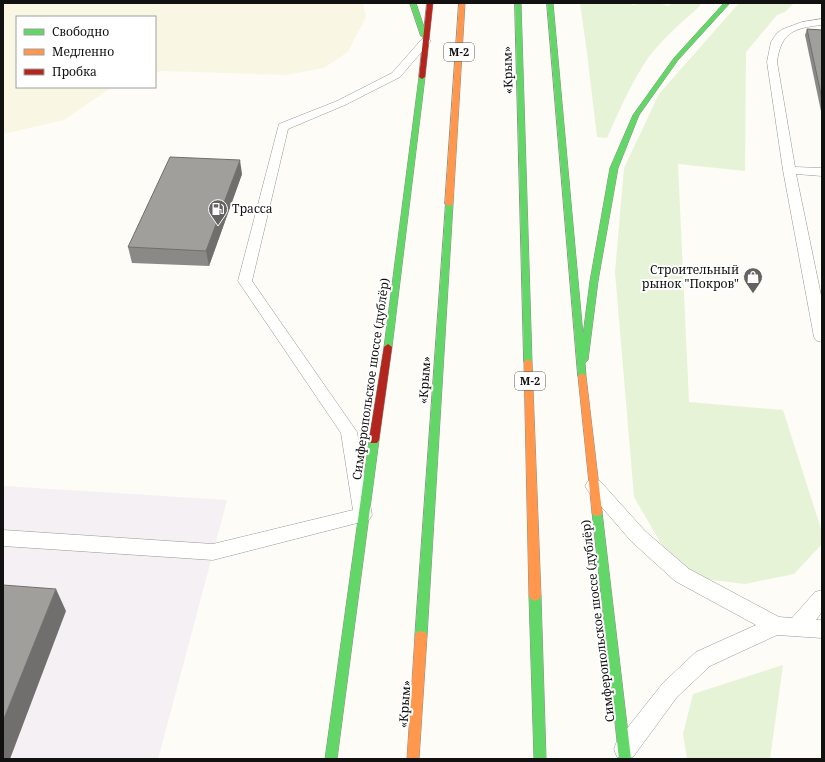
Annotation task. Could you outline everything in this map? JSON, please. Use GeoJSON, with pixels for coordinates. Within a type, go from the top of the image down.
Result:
{"type":"FeatureCollection","features":[{"type":"Feature","properties":{"kind":"main road"},"geometry":{"type":"LineString","coordinates":[[413,3],[426,41]]}},
{"type":"Feature","properties":{"kind":"main road","name":"Симферопольское шоссе (дублёр)"},"geometry":{"type":"LineString","coordinates":[[331,759],[363,514],[392,324],[420,100],[430,3]]}},
{"type":"Feature","properties":{"kind":"main road","name":"«Крым»"},"geometry":{"type":"LineString","coordinates":[[413,759],[462,3]]}},
{"type":"Feature","properties":{"kind":"main road","name":"«Крым»"},"geometry":{"type":"LineString","coordinates":[[518,3],[540,759]]}},
{"type":"Feature","properties":{"kind":"main road","name":"Симферопольское шоссе (дублёр)"},"geometry":{"type":"LineString","coordinates":[[550,3],[582,381],[625,754]]}},
{"type":"Feature","properties":{"kind":"main road"},"geometry":{"type":"LineString","coordinates":[[582,381],[594,282],[614,168],[636,115],[676,59],[727,3]]}},
{"type":"Feature","properties":{"kind":"lane"},"geometry":{"type":"LineString","coordinates":[[822,22],[809,23],[789,29],[779,37],[773,48],[772,62],[789,170],[822,337]]}},
{"type":"Feature","properties":{"kind":"lane"},"geometry":{"type":"LineString","coordinates":[[3,538],[213,552],[363,514],[349,432],[245,281],[283,127],[341,103],[396,75],[426,41]]}},
{"type":"Feature","properties":{"kind":"lane"},"geometry":{"type":"LineString","coordinates":[[789,170],[822,172]]}},
{"type":"Feature","properties":{"kind":"lane"},"geometry":{"type":"LineString","coordinates":[[594,486],[638,536],[682,575],[776,626],[822,629]]}},
{"type":"Feature","properties":{"kind":"lane"},"geometry":{"type":"LineString","coordinates":[[796,627],[822,598]]}},
{"type":"Feature","properties":{"kind":"lane"},"geometry":{"type":"LineString","coordinates":[[625,754],[670,690],[702,659],[776,626]]}},
{"type":"Feature","properties":{"kind":"shaded area"},"geometry":{"type":"Polygon","coordinates":[[[3,3],[363,3],[366,17],[348,52],[324,68],[286,75],[162,71],[156,73],[156,16],[16,16],[16,88],[111,88],[64,120],[3,134],[3,3]]]}},
{"type":"Feature","properties":{"kind":"shaded area"},"geometry":{"type":"Polygon","coordinates":[[[3,486],[227,500],[158,759],[3,759],[3,486]]]}},
{"type":"Feature","properties":{"kind":"green space"},"geometry":{"type":"Polygon","coordinates":[[[646,2],[668,6],[673,3],[700,3],[700,6],[666,37],[648,58],[631,87],[607,138],[597,137],[580,3],[626,3],[634,5],[646,2]]]}},
{"type":"Feature","properties":{"kind":"green space"},"geometry":{"type":"Polygon","coordinates":[[[739,3],[794,3],[785,12],[777,15],[746,52],[745,171],[678,164],[689,402],[783,410],[822,532],[822,544],[794,574],[745,584],[704,579],[666,552],[634,497],[615,272],[624,168],[659,94],[739,3]]]}},
{"type":"Feature","properties":{"kind":"green space"},"geometry":{"type":"Polygon","coordinates":[[[783,665],[770,759],[687,759],[683,734],[693,694],[783,665]]]}},
{"type":"Feature","properties":{"kind":"building"},"geometry":{"type":"Polygon","coordinates":[[[807,29],[822,30],[822,99],[807,29]]]}},
{"type":"Feature","properties":{"kind":"building"},"geometry":{"type":"Polygon","coordinates":[[[170,157],[240,160],[206,251],[128,247],[170,157]]]}},
{"type":"Feature","properties":{"kind":"building"},"geometry":{"type":"Polygon","coordinates":[[[3,585],[56,589],[3,721],[3,585]]]}},
{"type":"Feature","properties":{"kind":"traffic: fast"},"geometry":{"type":"LineString","coordinates":[[413,3],[424,36]]}},
{"type":"Feature","properties":{"kind":"traffic: fast"},"geometry":{"type":"LineString","coordinates":[[518,3],[528,362]]}},
{"type":"Feature","properties":{"kind":"traffic: fast"},"geometry":{"type":"LineString","coordinates":[[550,3],[582,376]]}},
{"type":"Feature","properties":{"kind":"traffic: fast"},"geometry":{"type":"LineString","coordinates":[[584,360],[594,281],[614,168],[636,115],[676,59],[727,3]]}},
{"type":"Feature","properties":{"kind":"traffic: fast"},"geometry":{"type":"LineString","coordinates":[[388,347],[422,77]]}},
{"type":"Feature","properties":{"kind":"traffic: fast"},"geometry":{"type":"LineString","coordinates":[[421,636],[449,204]]}},
{"type":"Feature","properties":{"kind":"traffic: fast"},"geometry":{"type":"LineString","coordinates":[[331,759],[374,440]]}},
{"type":"Feature","properties":{"kind":"traffic: fast"},"geometry":{"type":"LineString","coordinates":[[597,512],[625,759]]}},
{"type":"Feature","properties":{"kind":"traffic: fast"},"geometry":{"type":"LineString","coordinates":[[535,596],[540,759]]}},
{"type":"Feature","properties":{"kind":"traffic: slow"},"geometry":{"type":"LineString","coordinates":[[449,204],[462,3]]}},
{"type":"Feature","properties":{"kind":"traffic: slow"},"geometry":{"type":"LineString","coordinates":[[528,362],[535,596]]}},
{"type":"Feature","properties":{"kind":"traffic: slow"},"geometry":{"type":"LineString","coordinates":[[582,376],[597,512]]}},
{"type":"Feature","properties":{"kind":"traffic: slow"},"geometry":{"type":"LineString","coordinates":[[413,759],[421,636]]}},
{"type":"Feature","properties":{"kind":"traffic: jam"},"geometry":{"type":"LineString","coordinates":[[422,77],[430,3]]}},
{"type":"Feature","properties":{"kind":"traffic: jam"},"geometry":{"type":"LineString","coordinates":[[374,440],[388,347]]}},
{"type":"Feature","properties":{"kind":"place","name":"Трасса"},"geometry":{"type":"Point","coordinates":[218,226]}},
{"type":"Feature","properties":{"kind":"place","name":"Строительный рынок \"Покров\""},"geometry":{"type":"Point","coordinates":[753,294]}}]}
